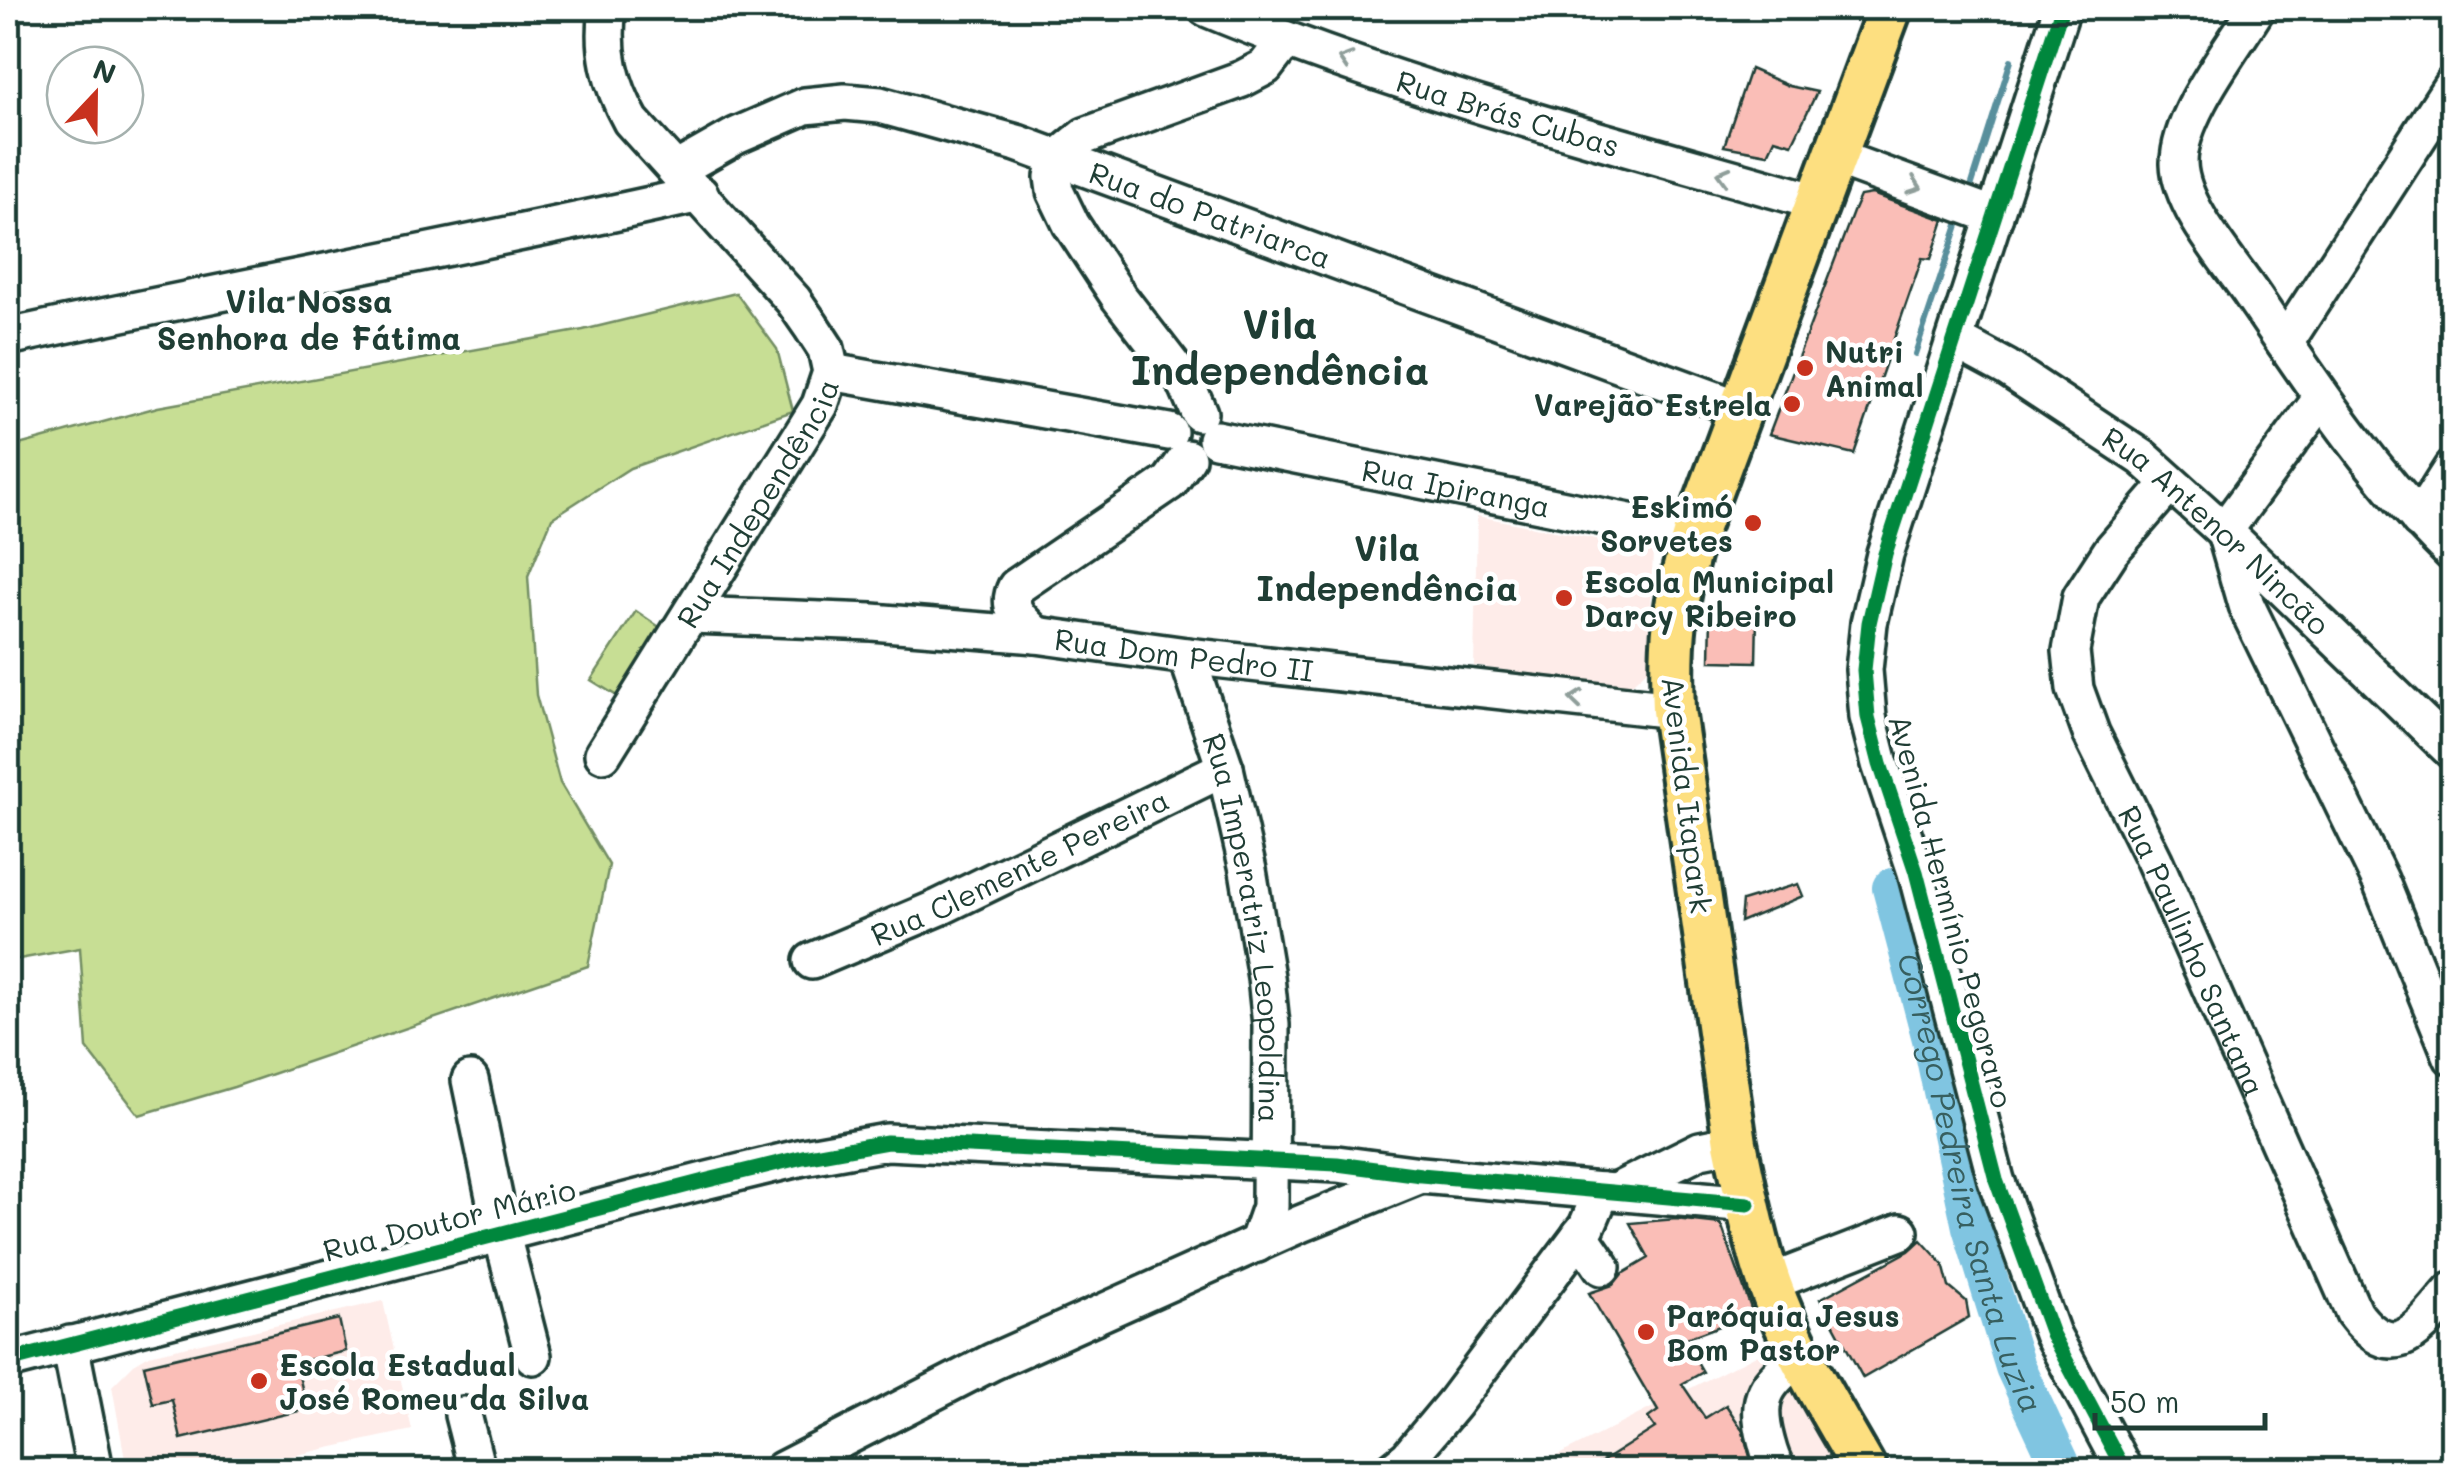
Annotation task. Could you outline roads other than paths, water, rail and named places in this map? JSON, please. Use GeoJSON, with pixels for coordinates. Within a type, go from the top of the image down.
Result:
{"type":"FeatureCollection","features":[{"type":"Feature","properties":{"kind":"main road","name":"Avenida Itapark"},"geometry":{"type":"LineString","coordinates":[[1865,1470],[1800,1356],[1769,1283],[1748,1204],[1735,1143],[1673,710],[1670,649],[1678,586],[1694,535],[1890,8]]}},
{"type":"Feature","properties":{"kind":"street","name":"Rua Independência"},"geometry":{"type":"LineString","coordinates":[[603,754],[820,405],[830,372],[826,349],[793,300],[631,121],[616,93],[604,36],[608,8]]}},
{"type":"Feature","properties":{"kind":"street","name":"Rua Brás Cubas"},"geometry":{"type":"LineString","coordinates":[[1206,8],[1284,41],[1817,202]]}},
{"type":"Feature","properties":{"kind":"street","name":"Avenida Hermínio Pegoraro"},"geometry":{"type":"LineString","coordinates":[[2062,8],[1884,554],[1869,623],[1864,670],[1868,716],[1880,764],[1916,872],[1996,1180],[2052,1334],[2124,1470]]}},
{"type":"Feature","properties":{"kind":"street"},"geometry":{"type":"LineString","coordinates":[[2257,8],[2189,124],[2179,162],[2191,204],[2322,398],[2419,520],[2452,553]]}},
{"type":"Feature","properties":{"kind":"street"},"geometry":{"type":"LineString","coordinates":[[1036,635],[1013,612],[1011,597],[1016,587],[1170,482],[1193,435],[1187,385],[1070,224],[1055,191],[1053,177],[1058,158],[1067,148],[1098,130],[1242,79],[1265,66],[1284,41]]}},
{"type":"Feature","properties":{"kind":"street"},"geometry":{"type":"LineString","coordinates":[[2285,343],[2452,85]]}},
{"type":"Feature","properties":{"kind":"street","name":"Rua do Patriarca"},"geometry":{"type":"LineString","coordinates":[[8,336],[584,222],[688,182],[736,136],[805,106],[844,102],[880,105],[958,125],[1058,158],[1743,410]]}},
{"type":"Feature","properties":{"kind":"street"},"geometry":{"type":"LineString","coordinates":[[1834,156],[1996,216]]}},
{"type":"Feature","properties":{"kind":"street","name":"Rua Antenor Nincão"},"geometry":{"type":"LineString","coordinates":[[1955,340],[2007,368],[2142,458],[2224,531],[2452,751]]}},
{"type":"Feature","properties":{"kind":"street","name":"Rua Ipiranga"},"geometry":{"type":"LineString","coordinates":[[830,372],[1193,435],[1694,535]]}},
{"type":"Feature","properties":{"kind":"street"},"geometry":{"type":"LineString","coordinates":[[2322,398],[2224,531],[2246,604],[2380,880],[2450,1047]]}},
{"type":"Feature","properties":{"kind":"street"},"geometry":{"type":"LineString","coordinates":[[2419,520],[2452,468]]}},
{"type":"Feature","properties":{"kind":"street","name":"Rua Paulinho Santana"},"geometry":{"type":"LineString","coordinates":[[2170,482],[2111,551],[2081,597],[2071,651],[2075,689],[2354,1313],[2378,1338],[2399,1341],[2428,1320],[2452,1291]]}},
{"type":"Feature","properties":{"kind":"street","name":"Rua Dom Pedro II"},"geometry":{"type":"LineString","coordinates":[[691,615],[872,622],[1036,635],[1187,656],[1673,710]]}},
{"type":"Feature","properties":{"kind":"street","name":"Rua Imperatriz Leopoldina"},"geometry":{"type":"LineString","coordinates":[[782,1470],[992,1362],[1257,1244],[1285,1215],[1271,1160],[1271,1025],[1248,870],[1224,768],[1187,656]]}},
{"type":"Feature","properties":{"kind":"street","name":"Rua Clemente Pereira"},"geometry":{"type":"LineString","coordinates":[[812,961],[940,907],[1224,768]]}},
{"type":"Feature","properties":{"kind":"street"},"geometry":{"type":"LineString","coordinates":[[470,1080],[502,1235],[533,1356]]}},
{"type":"Feature","properties":{"kind":"street"},"geometry":{"type":"LineString","coordinates":[[1393,1470],[1408,1458],[1454,1403],[1570,1248],[1596,1190],[1700,1150],[1735,1143]]}},
{"type":"Feature","properties":{"kind":"street","name":"Rua Doutor Mário"},"geometry":{"type":"LineString","coordinates":[[8,1361],[866,1144],[1337,1164],[1748,1204]]}},
{"type":"Feature","properties":{"kind":"street"},"geometry":{"type":"LineString","coordinates":[[1337,1164],[1350,1175],[1352,1183],[1344,1206]]}},
{"type":"Feature","properties":{"kind":"street"},"geometry":{"type":"LineString","coordinates":[[1285,1215],[1344,1206],[1420,1175]]}},
{"type":"Feature","properties":{"kind":"street"},"geometry":{"type":"LineString","coordinates":[[1769,1283],[1900,1232]]}},
{"type":"Feature","properties":{"kind":"street"},"geometry":{"type":"LineString","coordinates":[[1570,1248],[1602,1267]]}},
{"type":"Feature","properties":{"kind":"street"},"geometry":{"type":"LineString","coordinates":[[70,1344],[95,1470]]}},
{"type":"Feature","properties":{"kind":"street"},"geometry":{"type":"LineString","coordinates":[[1778,1470],[1760,1419],[1762,1396],[1773,1379],[1800,1356]]}},
{"type":"Feature","properties":{"kind":"street"},"geometry":{"type":"LineString","coordinates":[[463,1415],[477,1470]]}},
{"type":"Feature","properties":{"kind":"waterway","name":"Córrego Pedreira Santa Luzia"},"geometry":{"type":"LineString","coordinates":[[1971,187],[2011,60]]}},
{"type":"Feature","properties":{"kind":"waterway","name":"Córrego Pedreira Santa Luzia"},"geometry":{"type":"LineString","coordinates":[[1915,354],[1959,222]]}},
{"type":"Feature","properties":{"kind":"waterway","name":"Córrego Pedreira Santa Luzia"},"geometry":{"type":"LineString","coordinates":[[1892,888],[1932,1039],[1972,1227],[2015,1367],[2063,1470]]}},
{"type":"Feature","properties":{"kind":"place","name":"Nutri Animal"},"geometry":{"type":"Point","coordinates":[1805,368]}},
{"type":"Feature","properties":{"kind":"place","name":"Varejão Estrela"},"geometry":{"type":"Point","coordinates":[1792,404]}},
{"type":"Feature","properties":{"kind":"place","name":"Eskimó Sorvetes"},"geometry":{"type":"Point","coordinates":[1753,523]}},
{"type":"Feature","properties":{"kind":"place","name":"Escola Municipal Darcy Ribeiro"},"geometry":{"type":"Point","coordinates":[1564,598]}},
{"type":"Feature","properties":{"kind":"place","name":"Paróquia Jesus Bom Pastor"},"geometry":{"type":"Point","coordinates":[1646,1332]}},
{"type":"Feature","properties":{"kind":"place","name":"Escola Estadual José Romeu da Silva"},"geometry":{"type":"Point","coordinates":[259,1381]}},
{"type":"Feature","properties":{"kind":"district","name":"Vila Nossa Senhora de Fátima"},"geometry":{"type":"Point","coordinates":[309,318]}},
{"type":"Feature","properties":{"kind":"district","name":"Vila Independência"},"geometry":{"type":"Point","coordinates":[1280,346]}},
{"type":"Feature","properties":{"kind":"district","name":"Vila Independência"},"geometry":{"type":"Point","coordinates":[1387,567]}}]}
